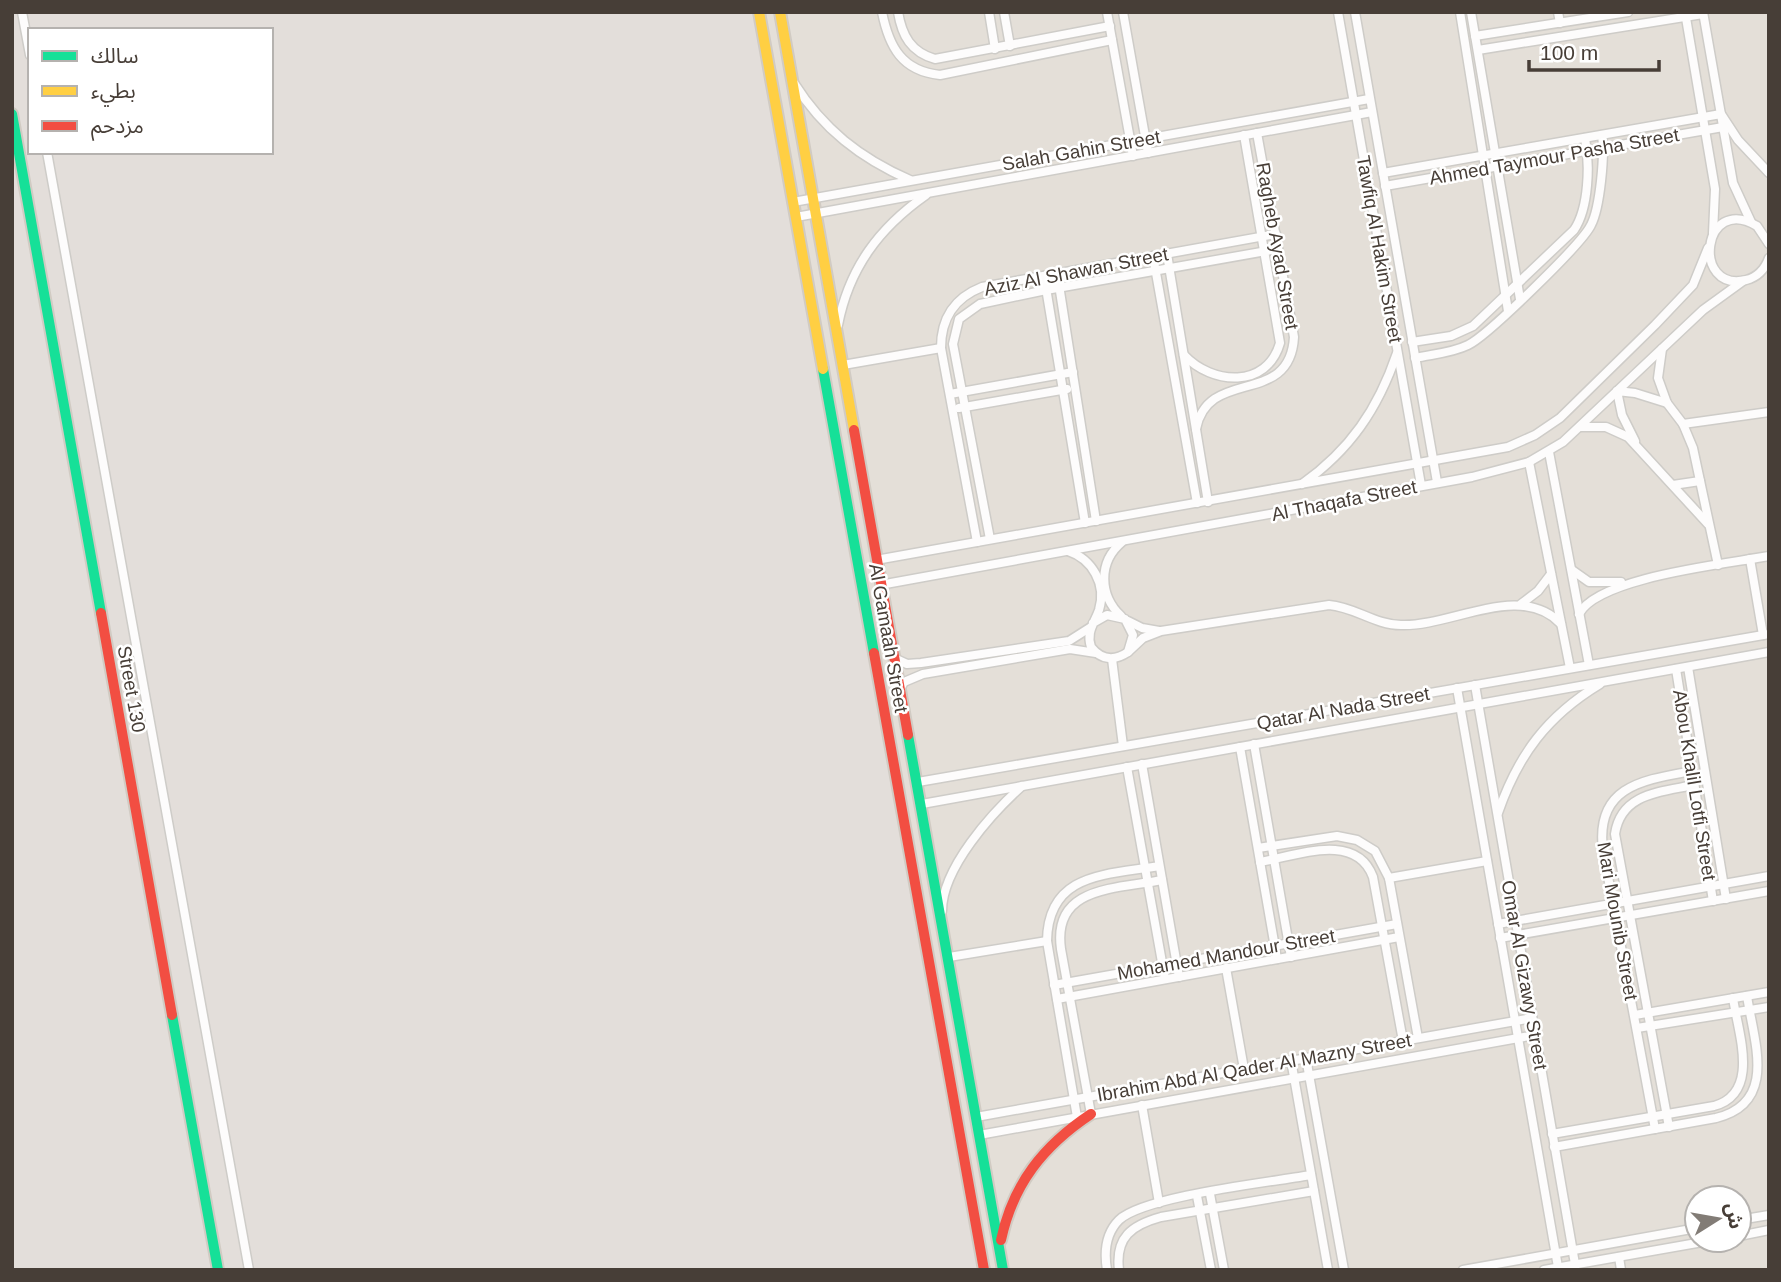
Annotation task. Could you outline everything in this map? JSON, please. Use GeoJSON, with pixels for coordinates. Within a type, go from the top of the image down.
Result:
{"type":"FeatureCollection","features":[{"type":"Feature","properties":{"kind":"street"},"geometry":{"type":"LineString","coordinates":[[22,12],[28,44]]}},
{"type":"Feature","properties":{"kind":"street","name":"Al Gamaah Street"},"geometry":{"type":"LineString","coordinates":[[760,12],[984,1270]]}},
{"type":"Feature","properties":{"kind":"street","name":"Al Gamaah Street"},"geometry":{"type":"LineString","coordinates":[[780,12],[1002,1267]]}},
{"type":"Feature","properties":{"kind":"street"},"geometry":{"type":"LineString","coordinates":[[882,12],[886,34],[897,55],[916,70],[928,74],[940,75],[1112,40]]}},
{"type":"Feature","properties":{"kind":"street"},"geometry":{"type":"LineString","coordinates":[[898,12],[904,35],[917,51],[926,56],[946,59],[1110,26]]}},
{"type":"Feature","properties":{"kind":"street"},"geometry":{"type":"LineString","coordinates":[[989,12],[995,49]]}},
{"type":"Feature","properties":{"kind":"street"},"geometry":{"type":"LineString","coordinates":[[1004,12],[1010,46]]}},
{"type":"Feature","properties":{"kind":"street"},"geometry":{"type":"LineString","coordinates":[[1107,12],[1133,156]]}},
{"type":"Feature","properties":{"kind":"street"},"geometry":{"type":"LineString","coordinates":[[1123,12],[1148,153]]}},
{"type":"Feature","properties":{"kind":"street","name":"Tawfiq Al Hakim Street"},"geometry":{"type":"LineString","coordinates":[[1338,12],[1421,485]]}},
{"type":"Feature","properties":{"kind":"street","name":"Tawfiq Al Hakim Street"},"geometry":{"type":"LineString","coordinates":[[1354,12],[1437,482]]}},
{"type":"Feature","properties":{"kind":"street"},"geometry":{"type":"LineString","coordinates":[[1460,12],[1508,311]]}},
{"type":"Feature","properties":{"kind":"street"},"geometry":{"type":"LineString","coordinates":[[1471,12],[1520,299]]}},
{"type":"Feature","properties":{"kind":"street"},"geometry":{"type":"LineString","coordinates":[[1558,12],[1560,23]]}},
{"type":"Feature","properties":{"kind":"street"},"geometry":{"type":"LineString","coordinates":[[1475,36],[1628,12]]}},
{"type":"Feature","properties":{"kind":"street"},"geometry":{"type":"LineString","coordinates":[[1478,50],[1703,13],[1733,183],[1751,222]]}},
{"type":"Feature","properties":{"kind":"street","name":"Al Thaqafa Street"},"geometry":{"type":"LineString","coordinates":[[876,560],[1434,462],[1508,447],[1535,435],[1560,418],[1684,296],[1700,273],[1713,233],[1715,189],[1685,15]]}},
{"type":"Feature","properties":{"kind":"street"},"geometry":{"type":"LineString","coordinates":[[1577,18],[1585,33]]}},
{"type":"Feature","properties":{"kind":"street"},"geometry":{"type":"LineString","coordinates":[[792,78],[808,105],[829,129],[872,161],[910,180]]}},
{"type":"Feature","properties":{"kind":"street","name":"Salah Gahin Street"},"geometry":{"type":"LineString","coordinates":[[793,202],[1369,99]]}},
{"type":"Feature","properties":{"kind":"street","name":"Salah Gahin Street"},"geometry":{"type":"LineString","coordinates":[[796,217],[1372,112]]}},
{"type":"Feature","properties":{"kind":"street","name":"Street 130"},"geometry":{"type":"LineString","coordinates":[[12,114],[218,1270]]}},
{"type":"Feature","properties":{"kind":"street"},"geometry":{"type":"LineString","coordinates":[[1721,114],[1738,140],[1769,173]]}},
{"type":"Feature","properties":{"kind":"street","name":"Ahmed Taymour Pasha Street"},"geometry":{"type":"LineString","coordinates":[[1383,173],[1721,114]]}},
{"type":"Feature","properties":{"kind":"street","name":"Ahmed Taymour Pasha Street"},"geometry":{"type":"LineString","coordinates":[[1385,186],[1723,127]]}},
{"type":"Feature","properties":{"kind":"street","name":"Ragheb Ayad Street"},"geometry":{"type":"LineString","coordinates":[[1196,429],[1199,417],[1214,397],[1278,376],[1288,365],[1293,352],[1294,337],[1257,133]]}},
{"type":"Feature","properties":{"kind":"street","name":"Ragheb Ayad Street"},"geometry":{"type":"LineString","coordinates":[[1184,355],[1205,372],[1231,378],[1256,372],[1277,354],[1279,332],[1244,135]]}},
{"type":"Feature","properties":{"kind":"street"},"geometry":{"type":"LineString","coordinates":[[1415,358],[1466,346],[1482,336],[1590,229],[1595,214],[1604,148],[1602,135]]}},
{"type":"Feature","properties":{"kind":"street"},"geometry":{"type":"LineString","coordinates":[[1412,342],[1464,332],[1506,296],[1574,230],[1581,218],[1588,150],[1585,138]]}},
{"type":"Feature","properties":{"kind":"street","name":"Street 130"},"geometry":{"type":"LineString","coordinates":[[47,154],[249,1270]]}},
{"type":"Feature","properties":{"kind":"street"},"geometry":{"type":"LineString","coordinates":[[836,331],[843,297],[857,266],[893,221],[929,193]]}},
{"type":"Feature","properties":{"kind":"street"},"geometry":{"type":"LineString","coordinates":[[1713,233],[1735,220],[1751,222],[1766,231],[1769,244]]}},
{"type":"Feature","properties":{"kind":"street","name":"Aziz Al Shawan Street"},"geometry":{"type":"LineString","coordinates":[[977,542],[942,348],[944,321],[959,300],[970,292],[1044,276],[1276,234]]}},
{"type":"Feature","properties":{"kind":"street"},"geometry":{"type":"LineString","coordinates":[[1709,247],[1712,264],[1717,272],[1734,281],[1743,281]]}},
{"type":"Feature","properties":{"kind":"street","name":"Aziz Al Shawan Street"},"geometry":{"type":"LineString","coordinates":[[989,539],[953,344],[959,319],[980,304],[1059,287],[1278,249]]}},
{"type":"Feature","properties":{"kind":"street"},"geometry":{"type":"LineString","coordinates":[[1167,254],[1208,502]]}},
{"type":"Feature","properties":{"kind":"street"},"geometry":{"type":"LineString","coordinates":[[1153,256],[1197,503]]}},
{"type":"Feature","properties":{"kind":"street"},"geometry":{"type":"LineString","coordinates":[[1753,278],[1761,272],[1769,258]]}},
{"type":"Feature","properties":{"kind":"street"},"geometry":{"type":"LineString","coordinates":[[1753,278],[1769,271]]}},
{"type":"Feature","properties":{"kind":"street"},"geometry":{"type":"LineString","coordinates":[[1057,274],[1096,521]]}},
{"type":"Feature","properties":{"kind":"street"},"geometry":{"type":"LineString","coordinates":[[1044,276],[1085,523]]}},
{"type":"Feature","properties":{"kind":"street","name":"Al Thaqafa Street"},"geometry":{"type":"LineString","coordinates":[[880,585],[1492,473],[1529,462],[1549,452],[1580,427],[1712,302],[1743,281],[1753,278]]}},
{"type":"Feature","properties":{"kind":"street"},"geometry":{"type":"LineString","coordinates":[[843,365],[942,348]]}},
{"type":"Feature","properties":{"kind":"street"},"geometry":{"type":"LineString","coordinates":[[1662,348],[1658,378],[1667,403],[1683,424],[1693,448],[1718,565]]}},
{"type":"Feature","properties":{"kind":"street"},"geometry":{"type":"LineString","coordinates":[[1300,486],[1344,450],[1362,428],[1377,404],[1398,350]]}},
{"type":"Feature","properties":{"kind":"street"},"geometry":{"type":"LineString","coordinates":[[950,394],[1073,372]]}},
{"type":"Feature","properties":{"kind":"street"},"geometry":{"type":"LineString","coordinates":[[953,409],[1075,387]]}},
{"type":"Feature","properties":{"kind":"street"},"geometry":{"type":"LineString","coordinates":[[1638,447],[1624,422],[1617,391],[1667,403]]}},
{"type":"Feature","properties":{"kind":"street"},"geometry":{"type":"LineString","coordinates":[[1683,424],[1769,412]]}},
{"type":"Feature","properties":{"kind":"street"},"geometry":{"type":"LineString","coordinates":[[1580,427],[1612,428],[1638,447],[1709,525]]}},
{"type":"Feature","properties":{"kind":"street"},"geometry":{"type":"LineString","coordinates":[[1549,452],[1589,665]]}},
{"type":"Feature","properties":{"kind":"street"},"geometry":{"type":"LineString","coordinates":[[1529,462],[1570,668]]}},
{"type":"Feature","properties":{"kind":"street"},"geometry":{"type":"LineString","coordinates":[[1673,485],[1700,481]]}},
{"type":"Feature","properties":{"kind":"street"},"geometry":{"type":"LineString","coordinates":[[1124,541],[1108,558],[1104,582],[1111,604],[1133,635],[1128,652]]}},
{"type":"Feature","properties":{"kind":"street"},"geometry":{"type":"LineString","coordinates":[[1068,551],[1087,562],[1099,580],[1101,603],[1089,641],[1096,653]]}},
{"type":"Feature","properties":{"kind":"street"},"geometry":{"type":"LineString","coordinates":[[1580,614],[1584,605],[1597,595],[1631,582],[1769,555]]}},
{"type":"Feature","properties":{"kind":"street"},"geometry":{"type":"LineString","coordinates":[[1749,559],[1766,634]]}},
{"type":"Feature","properties":{"kind":"street"},"geometry":{"type":"LineString","coordinates":[[1571,570],[1589,582],[1631,582]]}},
{"type":"Feature","properties":{"kind":"street"},"geometry":{"type":"LineString","coordinates":[[1521,604],[1538,591],[1551,574]]}},
{"type":"Feature","properties":{"kind":"street"},"geometry":{"type":"LineString","coordinates":[[882,696],[899,694],[904,682],[923,674],[1070,649],[1096,653],[1112,659],[1128,652],[1143,638],[1161,631],[1328,605],[1354,609],[1386,624],[1407,625],[1521,604],[1543,610],[1561,624]]}},
{"type":"Feature","properties":{"kind":"street"},"geometry":{"type":"LineString","coordinates":[[892,656],[901,662],[921,663],[1069,641],[1107,615],[1124,619],[1142,628],[1161,631]]}},
{"type":"Feature","properties":{"kind":"street","name":"Qatar Al Nada Street"},"geometry":{"type":"LineString","coordinates":[[918,782],[1766,634]]}},
{"type":"Feature","properties":{"kind":"street","name":"Qatar Al Nada Street"},"geometry":{"type":"LineString","coordinates":[[922,804],[1769,652]]}},
{"type":"Feature","properties":{"kind":"street"},"geometry":{"type":"LineString","coordinates":[[1112,659],[1123,746]]}},
{"type":"Feature","properties":{"kind":"street","name":"Abou Khalil Lotfi Street"},"geometry":{"type":"LineString","coordinates":[[1688,667],[1726,899]]}},
{"type":"Feature","properties":{"kind":"street","name":"Abou Khalil Lotfi Street"},"geometry":{"type":"LineString","coordinates":[[1676,669],[1713,901]]}},
{"type":"Feature","properties":{"kind":"street"},"geometry":{"type":"LineString","coordinates":[[1497,816],[1507,786],[1529,745],[1573,700],[1604,682]]}},
{"type":"Feature","properties":{"kind":"street","name":"Omar Al Gizawy Street"},"geometry":{"type":"LineString","coordinates":[[1475,685],[1574,1264]]}},
{"type":"Feature","properties":{"kind":"street","name":"Omar Al Gizawy Street"},"geometry":{"type":"LineString","coordinates":[[1457,688],[1558,1267]]}},
{"type":"Feature","properties":{"kind":"street"},"geometry":{"type":"LineString","coordinates":[[1254,744],[1291,957]]}},
{"type":"Feature","properties":{"kind":"street"},"geometry":{"type":"LineString","coordinates":[[1240,747],[1278,959]]}},
{"type":"Feature","properties":{"kind":"street"},"geometry":{"type":"LineString","coordinates":[[1142,764],[1179,977]]}},
{"type":"Feature","properties":{"kind":"street"},"geometry":{"type":"LineString","coordinates":[[1127,767],[1165,979]]}},
{"type":"Feature","properties":{"kind":"street","name":"Mari Mounib Street"},"geometry":{"type":"LineString","coordinates":[[1656,1129],[1602,836],[1612,803],[1619,794],[1639,782],[1692,771]]}},
{"type":"Feature","properties":{"kind":"street"},"geometry":{"type":"LineString","coordinates":[[942,917],[942,902],[969,846],[993,814],[1023,785]]}},
{"type":"Feature","properties":{"kind":"street","name":"Mari Mounib Street"},"geometry":{"type":"LineString","coordinates":[[1669,1127],[1615,844],[1621,813],[1637,798],[1695,785]]}},
{"type":"Feature","properties":{"kind":"street"},"geometry":{"type":"LineString","coordinates":[[1258,848],[1337,836],[1357,839],[1375,851],[1389,878],[1418,1038]]}},
{"type":"Feature","properties":{"kind":"street"},"geometry":{"type":"LineString","coordinates":[[1260,862],[1333,850],[1354,852],[1369,867],[1403,1041]]}},
{"type":"Feature","properties":{"kind":"street"},"geometry":{"type":"LineString","coordinates":[[1389,878],[1487,861]]}},
{"type":"Feature","properties":{"kind":"street"},"geometry":{"type":"LineString","coordinates":[[1077,1117],[1047,941],[1050,915],[1064,892],[1087,879],[1159,866]]}},
{"type":"Feature","properties":{"kind":"street"},"geometry":{"type":"LineString","coordinates":[[1498,924],[1769,876]]}},
{"type":"Feature","properties":{"kind":"street"},"geometry":{"type":"LineString","coordinates":[[1002,1267],[1004,1223],[1024,1176],[1045,1149],[1091,1115],[1067,982],[1060,925],[1071,904],[1093,894],[1162,880]]}},
{"type":"Feature","properties":{"kind":"street"},"geometry":{"type":"LineString","coordinates":[[1500,938],[1769,891]]}},
{"type":"Feature","properties":{"kind":"street","name":"Mohamed Mandour Street"},"geometry":{"type":"LineString","coordinates":[[1054,985],[1397,924]]}},
{"type":"Feature","properties":{"kind":"street","name":"Mohamed Mandour Street"},"geometry":{"type":"LineString","coordinates":[[1057,999],[1399,937]]}},
{"type":"Feature","properties":{"kind":"street"},"geometry":{"type":"LineString","coordinates":[[948,957],[1047,941]]}},
{"type":"Feature","properties":{"kind":"street"},"geometry":{"type":"LineString","coordinates":[[1226,968],[1244,1069]]}},
{"type":"Feature","properties":{"kind":"street"},"geometry":{"type":"LineString","coordinates":[[1635,1015],[1769,992]]}},
{"type":"Feature","properties":{"kind":"street"},"geometry":{"type":"LineString","coordinates":[[1554,1147],[1727,1116],[1746,1104],[1753,1095],[1758,1073],[1747,996]]}},
{"type":"Feature","properties":{"kind":"street"},"geometry":{"type":"LineString","coordinates":[[1552,1134],[1725,1103],[1740,1087],[1743,1066],[1733,998]]}},
{"type":"Feature","properties":{"kind":"street"},"geometry":{"type":"LineString","coordinates":[[1637,1028],[1769,1007]]}},
{"type":"Feature","properties":{"kind":"street","name":"Ibrahim Abd Al Qader Al Mazny Street"},"geometry":{"type":"LineString","coordinates":[[976,1116],[1532,1018]]}},
{"type":"Feature","properties":{"kind":"street","name":"Ibrahim Abd Al Qader Al Mazny Street"},"geometry":{"type":"LineString","coordinates":[[979,1135],[1535,1035]]}},
{"type":"Feature","properties":{"kind":"street"},"geometry":{"type":"LineString","coordinates":[[1306,1058],[1344,1270]]}},
{"type":"Feature","properties":{"kind":"street"},"geometry":{"type":"LineString","coordinates":[[1291,1060],[1328,1270]]}},
{"type":"Feature","properties":{"kind":"street"},"geometry":{"type":"LineString","coordinates":[[1142,1105],[1159,1203]]}},
{"type":"Feature","properties":{"kind":"street"},"geometry":{"type":"LineString","coordinates":[[1107,1270],[1105,1254],[1112,1230],[1130,1212],[1159,1203],[1311,1175]]}},
{"type":"Feature","properties":{"kind":"street"},"geometry":{"type":"LineString","coordinates":[[1119,1270],[1119,1247],[1122,1238],[1136,1225],[1200,1210],[1314,1191]]}},
{"type":"Feature","properties":{"kind":"street"},"geometry":{"type":"LineString","coordinates":[[1210,1194],[1224,1270]]}},
{"type":"Feature","properties":{"kind":"street"},"geometry":{"type":"LineString","coordinates":[[1197,1196],[1211,1270]]}},
{"type":"Feature","properties":{"kind":"street"},"geometry":{"type":"LineString","coordinates":[[1464,1270],[1683,1230]]}},
{"type":"Feature","properties":{"kind":"street"},"geometry":{"type":"LineString","coordinates":[[1544,1270],[1683,1246]]}},
{"type":"Feature","properties":{"kind":"street"},"geometry":{"type":"LineString","coordinates":[[1619,1257],[1621,1270]]}},
{"type":"Feature","properties":{"kind":"shaded area"},"geometry":{"type":"Polygon","coordinates":[[[12,12],[763,12],[986,1270],[12,1270],[12,12]]]}},
{"type":"Feature","properties":{"kind":"shaded area"},"geometry":{"type":"Polygon","coordinates":[[[763,12],[1769,12],[1769,1270],[986,1270],[763,12]]]}},
{"type":"Feature","properties":{"kind":"traffic: fast"},"geometry":{"type":"LineString","coordinates":[[12,114],[101,613]]}},
{"type":"Feature","properties":{"kind":"traffic: fast"},"geometry":{"type":"LineString","coordinates":[[823,369],[874,653]]}},
{"type":"Feature","properties":{"kind":"traffic: fast"},"geometry":{"type":"LineString","coordinates":[[908,735],[1003,1270]]}},
{"type":"Feature","properties":{"kind":"traffic: fast"},"geometry":{"type":"LineString","coordinates":[[172,1015],[218,1270]]}},
{"type":"Feature","properties":{"kind":"traffic: slow"},"geometry":{"type":"LineString","coordinates":[[759,12],[823,369]]}},
{"type":"Feature","properties":{"kind":"traffic: slow"},"geometry":{"type":"LineString","coordinates":[[780,12],[854,430]]}},
{"type":"Feature","properties":{"kind":"traffic: jam"},"geometry":{"type":"LineString","coordinates":[[854,430],[908,735]]}},
{"type":"Feature","properties":{"kind":"traffic: jam"},"geometry":{"type":"LineString","coordinates":[[101,613],[172,1015]]}},
{"type":"Feature","properties":{"kind":"traffic: jam"},"geometry":{"type":"LineString","coordinates":[[874,653],[984,1270]]}},
{"type":"Feature","properties":{"kind":"traffic: jam"},"geometry":{"type":"LineString","coordinates":[[1001,1240],[1013,1201],[1032,1168],[1058,1139],[1091,1114]]}}]}
